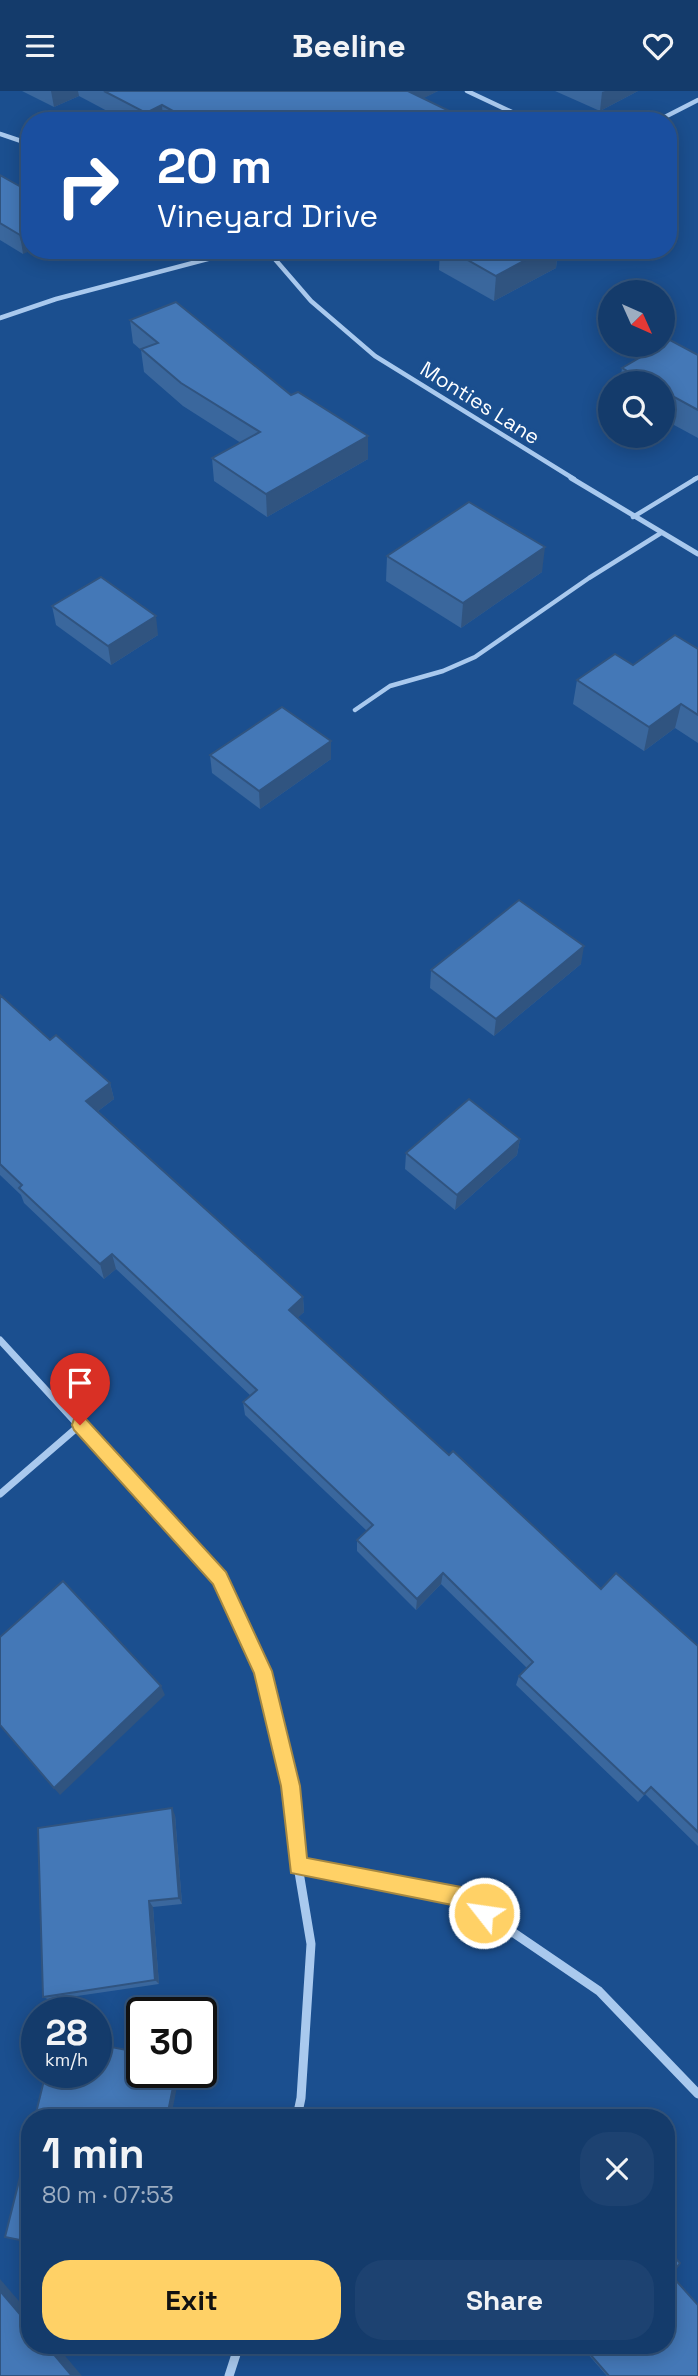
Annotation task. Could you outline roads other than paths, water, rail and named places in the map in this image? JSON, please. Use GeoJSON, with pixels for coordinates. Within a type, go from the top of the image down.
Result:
{"type":"FeatureCollection","features":[{"type":"Feature","properties":{"kind":"street"},"geometry":{"type":"LineString","coordinates":[[467,91],[512,112]]}},
{"type":"Feature","properties":{"kind":"street"},"geometry":{"type":"LineString","coordinates":[[675,112],[698,100]]}},
{"type":"Feature","properties":{"kind":"street"},"geometry":{"type":"LineString","coordinates":[[0,134],[21,140]]}},
{"type":"Feature","properties":{"kind":"street"},"geometry":{"type":"LineString","coordinates":[[0,318],[56,299],[208,259]]}},
{"type":"Feature","properties":{"kind":"street","name":"Monties Lane"},"geometry":{"type":"LineString","coordinates":[[275,259],[310,301],[375,356],[633,517],[698,554]]}},
{"type":"Feature","properties":{"kind":"street"},"geometry":{"type":"LineString","coordinates":[[0,1340],[219,1578],[263,1671],[290,1786],[298,1866],[311,1944],[299,2109]]}},
{"type":"Feature","properties":{"kind":"street"},"geometry":{"type":"LineString","coordinates":[[0,1494],[80,1425]]}},
{"type":"Feature","properties":{"kind":"street"},"geometry":{"type":"LineString","coordinates":[[298,1866],[461,1897],[599,1990],[698,2094]]}},
{"type":"Feature","properties":{"kind":"street"},"geometry":{"type":"LineString","coordinates":[[229,2376],[236,2354]]}},
{"type":"Feature","properties":{"kind":"lane"},"geometry":{"type":"LineString","coordinates":[[633,517],[698,477]]}},
{"type":"Feature","properties":{"kind":"lane"},"geometry":{"type":"LineString","coordinates":[[355,710],[390,686],[443,671],[475,657],[589,577],[661,533]]}}]}
